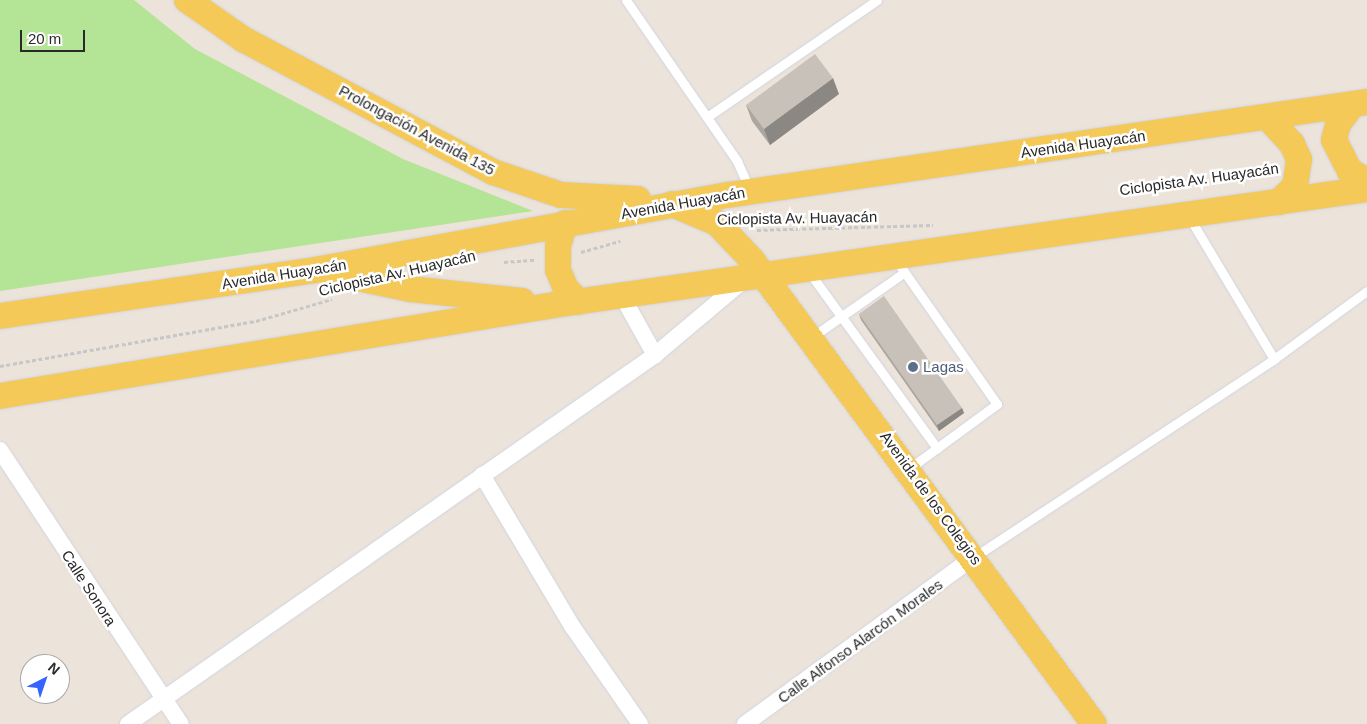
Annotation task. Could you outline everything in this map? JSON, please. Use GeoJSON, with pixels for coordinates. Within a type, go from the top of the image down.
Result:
{"type":"FeatureCollection","features":[{"type":"Feature","properties":{"kind":"main road","name":"Prolongación Avenida 135"},"geometry":{"type":"LineString","coordinates":[[187,0],[243,39],[493,172],[560,195],[665,202]]}},
{"type":"Feature","properties":{"kind":"main road","name":"Avenida Huayacán"},"geometry":{"type":"LineString","coordinates":[[0,316],[315,270],[565,223],[665,202],[739,194],[1360,103]]}},
{"type":"Feature","properties":{"kind":"main road"},"geometry":{"type":"LineString","coordinates":[[1360,103],[1338,124],[1334,140],[1350,171],[1367,181]]}},
{"type":"Feature","properties":{"kind":"main road"},"geometry":{"type":"LineString","coordinates":[[1267,117],[1292,144],[1299,159],[1295,186],[1279,202]]}},
{"type":"Feature","properties":{"kind":"main road"},"geometry":{"type":"LineString","coordinates":[[0,396],[567,304],[808,271],[900,264],[1188,214],[1367,188]]}},
{"type":"Feature","properties":{"kind":"main road"},"geometry":{"type":"LineString","coordinates":[[665,202],[728,232]]}},
{"type":"Feature","properties":{"kind":"main road"},"geometry":{"type":"LineString","coordinates":[[565,223],[558,259],[566,289],[567,304]]}},
{"type":"Feature","properties":{"kind":"main road","name":"Avenida de los Colegios"},"geometry":{"type":"LineString","coordinates":[[728,232],[754,278],[812,337],[910,468],[1094,724]]}},
{"type":"Feature","properties":{"kind":"main road"},"geometry":{"type":"LineString","coordinates":[[315,270],[410,289],[567,304]]}},
{"type":"Feature","properties":{"kind":"street"},"geometry":{"type":"LineString","coordinates":[[128,724],[655,355],[754,278]]}},
{"type":"Feature","properties":{"kind":"street"},"geometry":{"type":"LineString","coordinates":[[622,296],[655,355]]}},
{"type":"Feature","properties":{"kind":"street","name":"Calle Sonora"},"geometry":{"type":"LineString","coordinates":[[0,450],[162,700],[181,724]]}},
{"type":"Feature","properties":{"kind":"street"},"geometry":{"type":"LineString","coordinates":[[482,475],[572,626],[640,724]]}},
{"type":"Feature","properties":{"kind":"street","name":"Calle Alfonso Alarcón Morales"},"geometry":{"type":"LineString","coordinates":[[745,724],[974,557]]}},
{"type":"Feature","properties":{"kind":"lane"},"geometry":{"type":"LineString","coordinates":[[626,0],[737,161],[739,194]]}},
{"type":"Feature","properties":{"kind":"lane"},"geometry":{"type":"LineString","coordinates":[[706,117],[877,0]]}},
{"type":"Feature","properties":{"kind":"lane"},"geometry":{"type":"LineString","coordinates":[[1188,214],[1274,359]]}},
{"type":"Feature","properties":{"kind":"lane"},"geometry":{"type":"LineString","coordinates":[[812,337],[842,317],[900,264],[997,404],[910,468]]}},
{"type":"Feature","properties":{"kind":"lane"},"geometry":{"type":"LineString","coordinates":[[808,271],[937,448]]}},
{"type":"Feature","properties":{"kind":"lane"},"geometry":{"type":"LineString","coordinates":[[974,557],[1274,359],[1367,290]]}},
{"type":"Feature","properties":{"kind":"path","name":"Ciclopista Av. Huayacán"},"geometry":{"type":"LineString","coordinates":[[728,232],[942,224]]}},
{"type":"Feature","properties":{"kind":"path","name":"Ciclopista Av. Huayacán"},"geometry":{"type":"LineString","coordinates":[[495,263],[558,259],[625,240]]}},
{"type":"Feature","properties":{"kind":"path","name":"Ciclopista Av. Huayacán"},"geometry":{"type":"LineString","coordinates":[[0,366],[247,323],[335,298]]}},
{"type":"Feature","properties":{"kind":"green space"},"geometry":{"type":"Polygon","coordinates":[[[0,0],[134,0],[195,49],[403,159],[533,211],[0,291],[0,0]]]}},
{"type":"Feature","properties":{"kind":"building"},"geometry":{"type":"Polygon","coordinates":[[[815,54],[833,78],[764,129],[746,105],[815,54]]]}},
{"type":"Feature","properties":{"kind":"building","name":"Lagas"},"geometry":{"type":"Polygon","coordinates":[[[884,296],[962,408],[937,425],[859,314],[884,296]]]}},
{"type":"Feature","properties":{"kind":"place","name":"Lagas"},"geometry":{"type":"Point","coordinates":[913,367]}}]}
